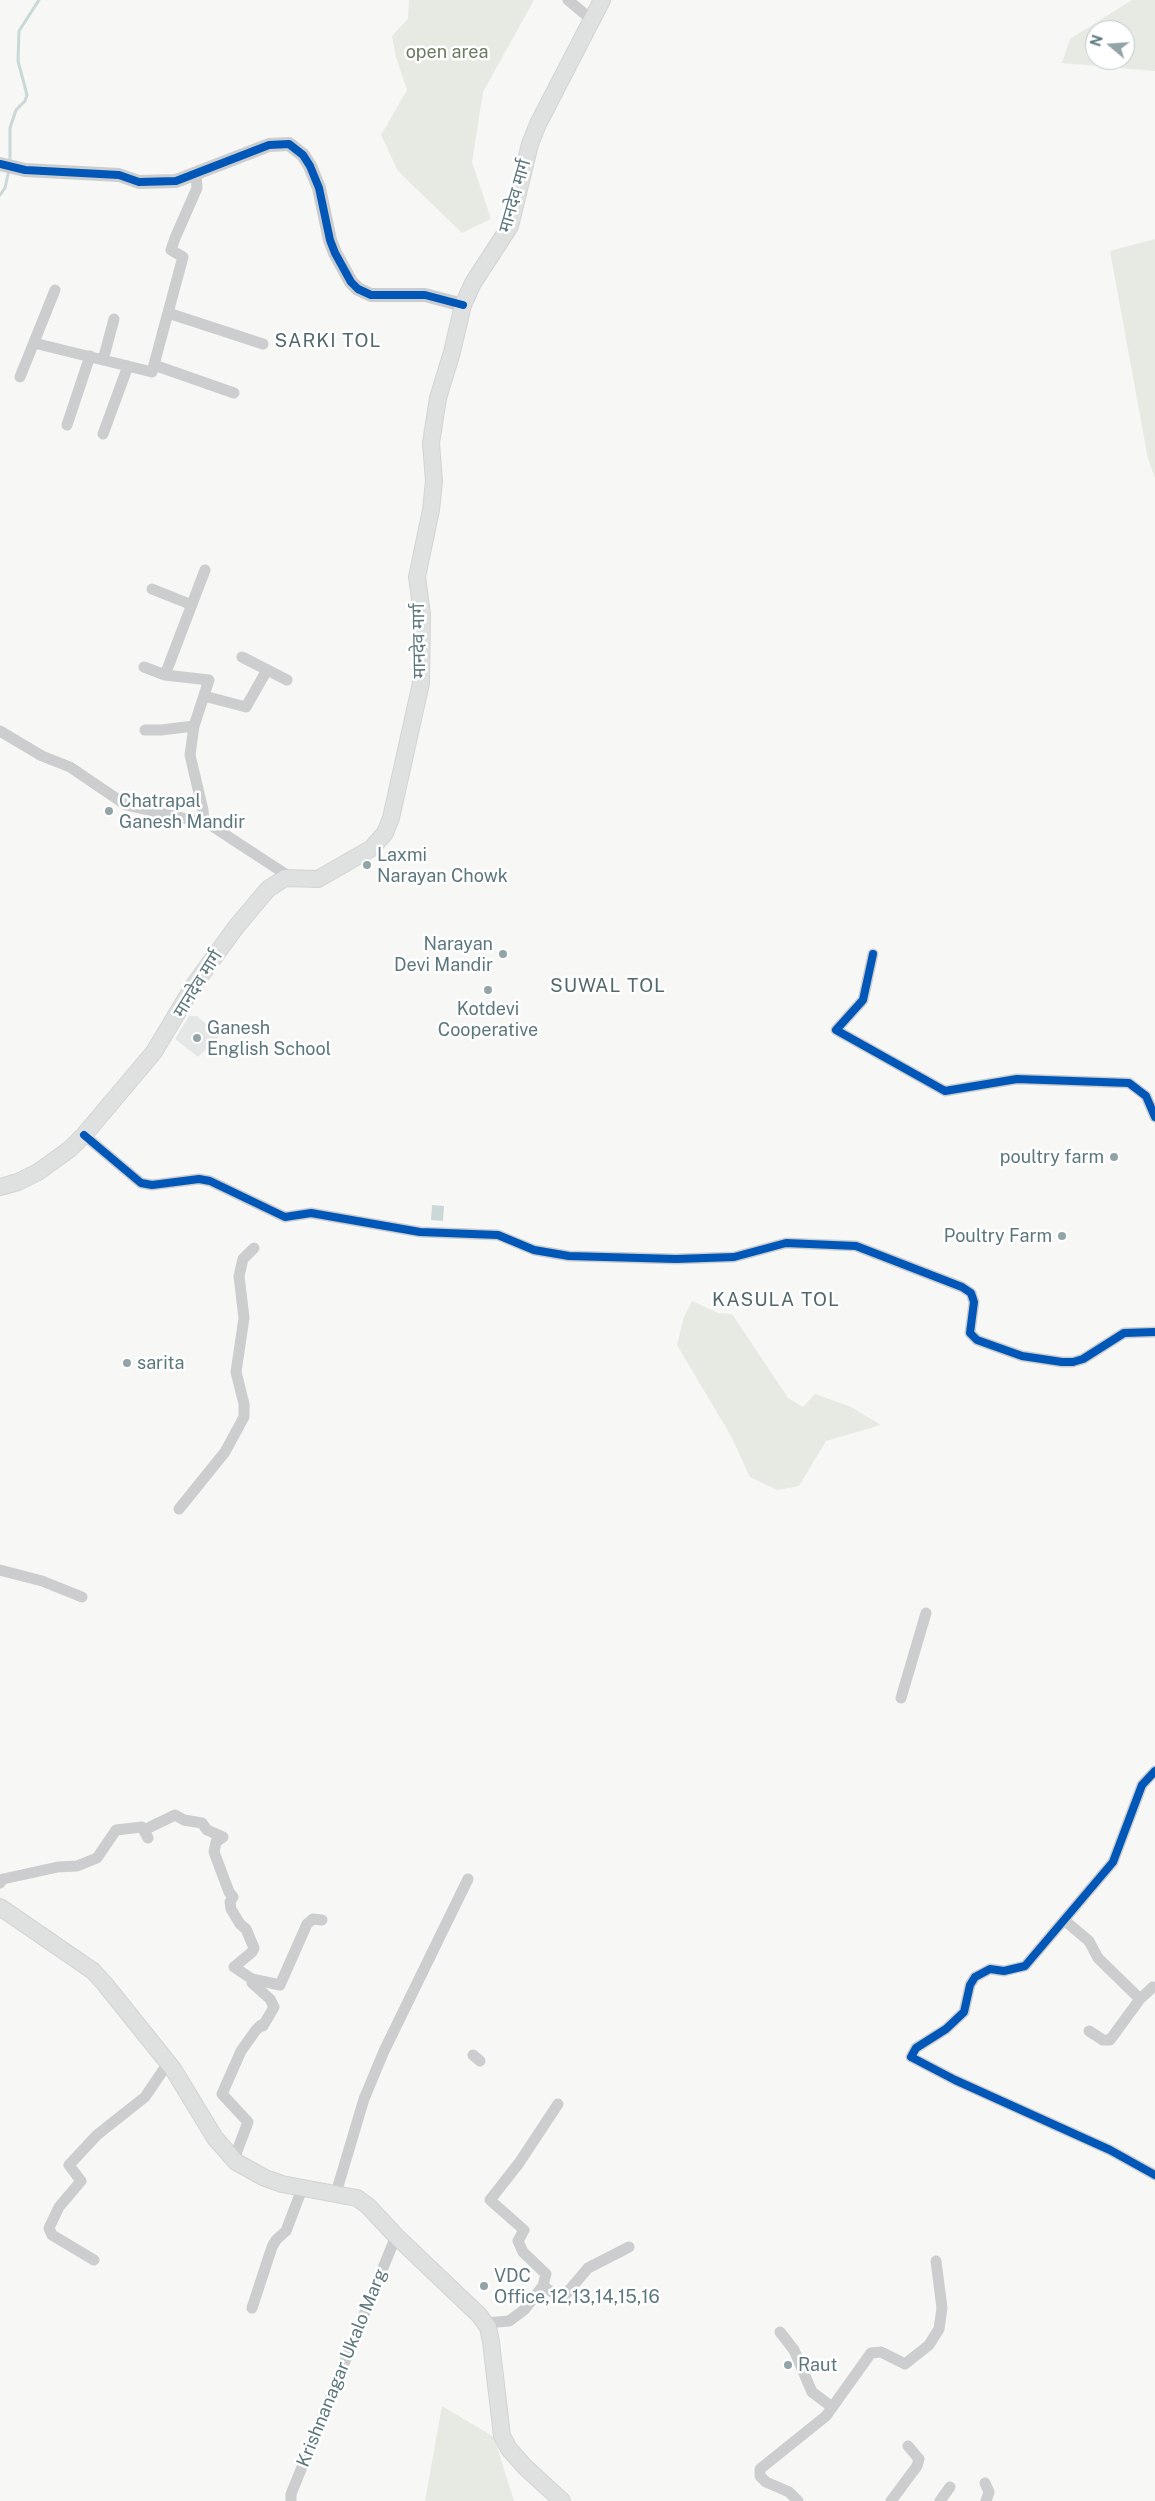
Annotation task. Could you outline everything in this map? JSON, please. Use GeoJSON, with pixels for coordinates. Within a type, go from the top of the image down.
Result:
{"type":"FeatureCollection","features":[{"type":"Feature","properties":{"kind":"main road","name":"मानदेव मार्ग"},"geometry":{"type":"LineString","coordinates":[[0,1187],[18,1182],[38,1172],[70,1149],[84,1135],[154,1052],[194,985],[236,927],[268,889],[285,878],[318,880],[372,848],[385,833],[391,818],[422,675],[422,614],[417,577],[431,510],[434,481],[431,443],[434,418],[463,304],[472,284],[510,226],[530,144],[538,124],[602,0]]}},
{"type":"Feature","properties":{"kind":"main road"},"geometry":{"type":"LineString","coordinates":[[0,1907],[93,1971],[168,2064],[215,2138],[234,2159],[265,2178],[302,2189],[336,2193],[357,2198],[368,2206],[485,2323],[488,2327],[491,2342],[502,2436],[508,2449],[562,2501]]}},
{"type":"Feature","properties":{"kind":"street"},"geometry":{"type":"LineString","coordinates":[[568,0],[592,20]]}},
{"type":"Feature","properties":{"kind":"street"},"geometry":{"type":"LineString","coordinates":[[2,165],[25,170],[110,174],[139,182],[176,181],[269,145],[289,144],[303,155],[310,166],[320,188],[332,247],[342,267],[358,289],[371,295],[425,295],[463,304]]}},
{"type":"Feature","properties":{"kind":"street"},"geometry":{"type":"LineString","coordinates":[[34,343],[152,372],[183,257],[172,250],[175,238],[197,188],[196,174]]}},
{"type":"Feature","properties":{"kind":"street"},"geometry":{"type":"LineString","coordinates":[[20,377],[55,290]]}},
{"type":"Feature","properties":{"kind":"street"},"geometry":{"type":"LineString","coordinates":[[168,313],[263,344]]}},
{"type":"Feature","properties":{"kind":"street"},"geometry":{"type":"LineString","coordinates":[[103,360],[114,319]]}},
{"type":"Feature","properties":{"kind":"street"},"geometry":{"type":"LineString","coordinates":[[67,425],[90,356]]}},
{"type":"Feature","properties":{"kind":"street"},"geometry":{"type":"LineString","coordinates":[[154,365],[234,393]]}},
{"type":"Feature","properties":{"kind":"street"},"geometry":{"type":"LineString","coordinates":[[103,434],[128,366]]}},
{"type":"Feature","properties":{"kind":"street"},"geometry":{"type":"LineString","coordinates":[[165,675],[205,570]]}},
{"type":"Feature","properties":{"kind":"street"},"geometry":{"type":"LineString","coordinates":[[152,589],[192,605]]}},
{"type":"Feature","properties":{"kind":"street"},"geometry":{"type":"LineString","coordinates":[[242,657],[287,680]]}},
{"type":"Feature","properties":{"kind":"street"},"geometry":{"type":"LineString","coordinates":[[144,667],[165,675],[209,680],[194,726],[190,755],[204,822]]}},
{"type":"Feature","properties":{"kind":"street"},"geometry":{"type":"LineString","coordinates":[[204,696],[246,707],[268,670]]}},
{"type":"Feature","properties":{"kind":"street"},"geometry":{"type":"LineString","coordinates":[[145,730],[194,726]]}},
{"type":"Feature","properties":{"kind":"street"},"geometry":{"type":"LineString","coordinates":[[0,731],[42,756],[70,767],[126,805],[204,822],[293,879]]}},
{"type":"Feature","properties":{"kind":"street"},"geometry":{"type":"LineString","coordinates":[[874,954],[863,1000],[836,1030],[945,1091],[1017,1079],[1129,1083],[1146,1096],[1155,1118]]}},
{"type":"Feature","properties":{"kind":"street"},"geometry":{"type":"LineString","coordinates":[[84,1135],[141,1183],[152,1185],[199,1179],[210,1181],[285,1217],[311,1213],[420,1232],[498,1235],[534,1250],[569,1256],[676,1259],[734,1257],[786,1243],[856,1246],[962,1287],[971,1293],[974,1302],[970,1333],[977,1340],[1022,1356],[1073,1362],[1083,1359],[1124,1333],[1155,1332]]}},
{"type":"Feature","properties":{"kind":"street"},"geometry":{"type":"LineString","coordinates":[[179,1509],[224,1452],[244,1417],[244,1404],[236,1372],[244,1318],[239,1276],[243,1259],[254,1248]]}},
{"type":"Feature","properties":{"kind":"street"},"geometry":{"type":"LineString","coordinates":[[0,1570],[42,1581],[82,1597]]}},
{"type":"Feature","properties":{"kind":"street"},"geometry":{"type":"LineString","coordinates":[[901,1698],[926,1613]]}},
{"type":"Feature","properties":{"kind":"street"},"geometry":{"type":"LineString","coordinates":[[1155,1771],[1142,1784],[1113,1862],[1025,1966],[1004,1971],[990,1969],[975,1977],[970,1985],[964,2012],[946,2029],[916,2048],[911,2057],[955,2080],[1110,2150],[1155,2174]]}},
{"type":"Feature","properties":{"kind":"street"},"geometry":{"type":"LineString","coordinates":[[0,1883],[3,1879],[20,1874],[77,1866],[97,1858],[116,1830],[142,1828],[146,1834],[174,1815],[184,1820],[202,1823],[207,1830],[223,1837],[216,1842],[214,1852],[224,1875],[228,1892],[233,1897],[230,1902],[231,1909],[240,1924],[246,1928],[254,1948],[252,1952],[234,1967],[252,1978],[280,1985],[307,1924],[313,1919],[322,1920]]}},
{"type":"Feature","properties":{"kind":"street"},"geometry":{"type":"LineString","coordinates":[[336,2193],[367,2091],[384,2051],[468,1879]]}},
{"type":"Feature","properties":{"kind":"street"},"geometry":{"type":"LineString","coordinates":[[1064,1920],[1089,1941],[1098,1958],[1140,2000]]}},
{"type":"Feature","properties":{"kind":"street"},"geometry":{"type":"LineString","coordinates":[[234,2159],[248,2122],[222,2094],[241,2051],[256,2030],[261,2025],[263,2026],[274,2007],[270,1999],[252,1983],[252,1978]]}},
{"type":"Feature","properties":{"kind":"street"},"geometry":{"type":"LineString","coordinates":[[1089,2030],[1103,2040],[1110,2040],[1140,2000],[1153,1987]]}},
{"type":"Feature","properties":{"kind":"street"},"geometry":{"type":"LineString","coordinates":[[94,2260],[52,2235],[50,2228],[58,2207],[81,2181],[69,2165],[97,2135],[145,2097],[168,2064]]}},
{"type":"Feature","properties":{"kind":"street"},"geometry":{"type":"LineString","coordinates":[[485,2323],[509,2320],[524,2310],[543,2286],[546,2274],[523,2252],[518,2241],[524,2230],[490,2200],[519,2163],[558,2104]]}},
{"type":"Feature","properties":{"kind":"street"},"geometry":{"type":"LineString","coordinates":[[252,2308],[272,2247],[276,2240],[286,2231],[302,2189]]}},
{"type":"Feature","properties":{"kind":"street","name":"Krishnanagar Ukalo Marg"},"geometry":{"type":"LineString","coordinates":[[291,2501],[291,2494],[396,2236]]}},
{"type":"Feature","properties":{"kind":"street"},"geometry":{"type":"LineString","coordinates":[[543,2286],[560,2296],[566,2294],[588,2268],[629,2247]]}},
{"type":"Feature","properties":{"kind":"street"},"geometry":{"type":"LineString","coordinates":[[798,2501],[789,2492],[766,2482],[760,2476],[760,2469],[826,2416],[871,2353],[881,2352],[905,2364],[930,2345],[939,2329],[942,2308],[936,2261]]}},
{"type":"Feature","properties":{"kind":"street"},"geometry":{"type":"LineString","coordinates":[[780,2332],[794,2350],[812,2392],[832,2407]]}},
{"type":"Feature","properties":{"kind":"street"},"geometry":{"type":"LineString","coordinates":[[891,2501],[917,2466],[918,2459],[908,2446]]}},
{"type":"Feature","properties":{"kind":"street"},"geometry":{"type":"LineString","coordinates":[[985,2483],[989,2492],[986,2501]]}},
{"type":"Feature","properties":{"kind":"street"},"geometry":{"type":"LineString","coordinates":[[940,2501],[950,2487]]}},
{"type":"Feature","properties":{"kind":"shaded area","name":"Ganesh English School"},"geometry":{"type":"Polygon","coordinates":[[[189,1016],[197,1016],[220,1036],[198,1057],[175,1039],[189,1016]]]}},
{"type":"Feature","properties":{"kind":"shaded area"},"geometry":{"type":"Polygon","coordinates":[[[432,1205],[444,1206],[443,1221],[431,1220],[432,1205]]]}},
{"type":"Feature","properties":{"kind":"green space","name":"open area"},"geometry":{"type":"Polygon","coordinates":[[[409,0],[534,0],[483,92],[472,162],[491,219],[462,233],[398,171],[381,135],[407,90],[396,57],[392,36],[408,19],[409,0]]]}},
{"type":"Feature","properties":{"kind":"green space"},"geometry":{"type":"Polygon","coordinates":[[[1132,0],[1155,0],[1155,71],[1135,69],[1135,20],[1100,20],[1132,0]]]}},
{"type":"Feature","properties":{"kind":"green space"},"geometry":{"type":"Polygon","coordinates":[[[1085,30],[1085,65],[1062,63],[1070,39],[1085,30]]]}},
{"type":"Feature","properties":{"kind":"green space"},"geometry":{"type":"Polygon","coordinates":[[[1155,239],[1155,478],[1148,459],[1110,251],[1155,239]]]}},
{"type":"Feature","properties":{"kind":"green space"},"geometry":{"type":"Polygon","coordinates":[[[692,1301],[718,1313],[732,1314],[788,1398],[803,1407],[815,1394],[851,1407],[881,1425],[826,1441],[799,1486],[777,1490],[750,1477],[731,1436],[677,1345],[684,1317],[692,1301]]]}},
{"type":"Feature","properties":{"kind":"green space"},"geometry":{"type":"Polygon","coordinates":[[[442,2406],[494,2437],[514,2501],[425,2501],[442,2406]]]}},
{"type":"Feature","properties":{"kind":"waterway"},"geometry":{"type":"LineString","coordinates":[[10,162],[10,128],[16,110],[25,101],[27,95],[18,61],[19,31],[39,0]]}},
{"type":"Feature","properties":{"kind":"waterway"},"geometry":{"type":"LineString","coordinates":[[0,195],[5,188],[9,170]]}},
{"type":"Feature","properties":{"kind":"cycle path"},"geometry":{"type":"LineString","coordinates":[[0,164],[25,170],[119,175],[139,182],[176,181],[269,145],[289,144],[303,155],[310,166],[319,188],[330,240],[335,253],[351,282],[358,289],[371,295],[425,295],[463,305]]}},
{"type":"Feature","properties":{"kind":"cycle path"},"geometry":{"type":"LineString","coordinates":[[873,954],[863,1000],[836,1030],[945,1091],[1017,1079],[1129,1083],[1146,1096],[1155,1117]]}},
{"type":"Feature","properties":{"kind":"cycle path"},"geometry":{"type":"LineString","coordinates":[[84,1135],[141,1183],[152,1185],[199,1179],[210,1181],[285,1217],[311,1213],[420,1232],[498,1235],[534,1250],[569,1256],[676,1259],[734,1257],[786,1243],[856,1246],[962,1287],[971,1293],[974,1302],[970,1333],[977,1340],[1022,1356],[1073,1362],[1083,1359],[1124,1333],[1155,1332]]}},
{"type":"Feature","properties":{"kind":"cycle path"},"geometry":{"type":"LineString","coordinates":[[1155,1771],[1142,1785],[1113,1862],[1025,1966],[1004,1971],[990,1969],[975,1977],[970,1985],[964,2012],[946,2029],[916,2048],[911,2057],[955,2080],[1110,2150],[1155,2175]]}},
{"type":"Feature","properties":{"kind":"place","name":"Chatrapal Ganesh Mandir"},"geometry":{"type":"Point","coordinates":[109,811]}},
{"type":"Feature","properties":{"kind":"place","name":"Laxmi Narayan Chowk"},"geometry":{"type":"Point","coordinates":[367,865]}},
{"type":"Feature","properties":{"kind":"place","name":"Narayan Devi Mandir"},"geometry":{"type":"Point","coordinates":[503,954]}},
{"type":"Feature","properties":{"kind":"place","name":"Kotdevi Cooperative"},"geometry":{"type":"Point","coordinates":[488,990]}},
{"type":"Feature","properties":{"kind":"place","name":"Ganesh English School"},"geometry":{"type":"Point","coordinates":[197,1038]}},
{"type":"Feature","properties":{"kind":"place","name":"poultry farm"},"geometry":{"type":"Point","coordinates":[1114,1157]}},
{"type":"Feature","properties":{"kind":"place","name":"Poultry Farm"},"geometry":{"type":"Point","coordinates":[1062,1236]}},
{"type":"Feature","properties":{"kind":"place","name":"sarita"},"geometry":{"type":"Point","coordinates":[127,1363]}},
{"type":"Feature","properties":{"kind":"place","name":"VDC Office,12,13,14,15,16"},"geometry":{"type":"Point","coordinates":[484,2286]}},
{"type":"Feature","properties":{"kind":"place","name":"Raut"},"geometry":{"type":"Point","coordinates":[788,2365]}},
{"type":"Feature","properties":{"kind":"district","name":"SARKI TOL"},"geometry":{"type":"Point","coordinates":[328,341]}},
{"type":"Feature","properties":{"kind":"district","name":"SUWAL TOL"},"geometry":{"type":"Point","coordinates":[608,986]}},
{"type":"Feature","properties":{"kind":"district","name":"KASULA TOL"},"geometry":{"type":"Point","coordinates":[776,1300]}}]}
